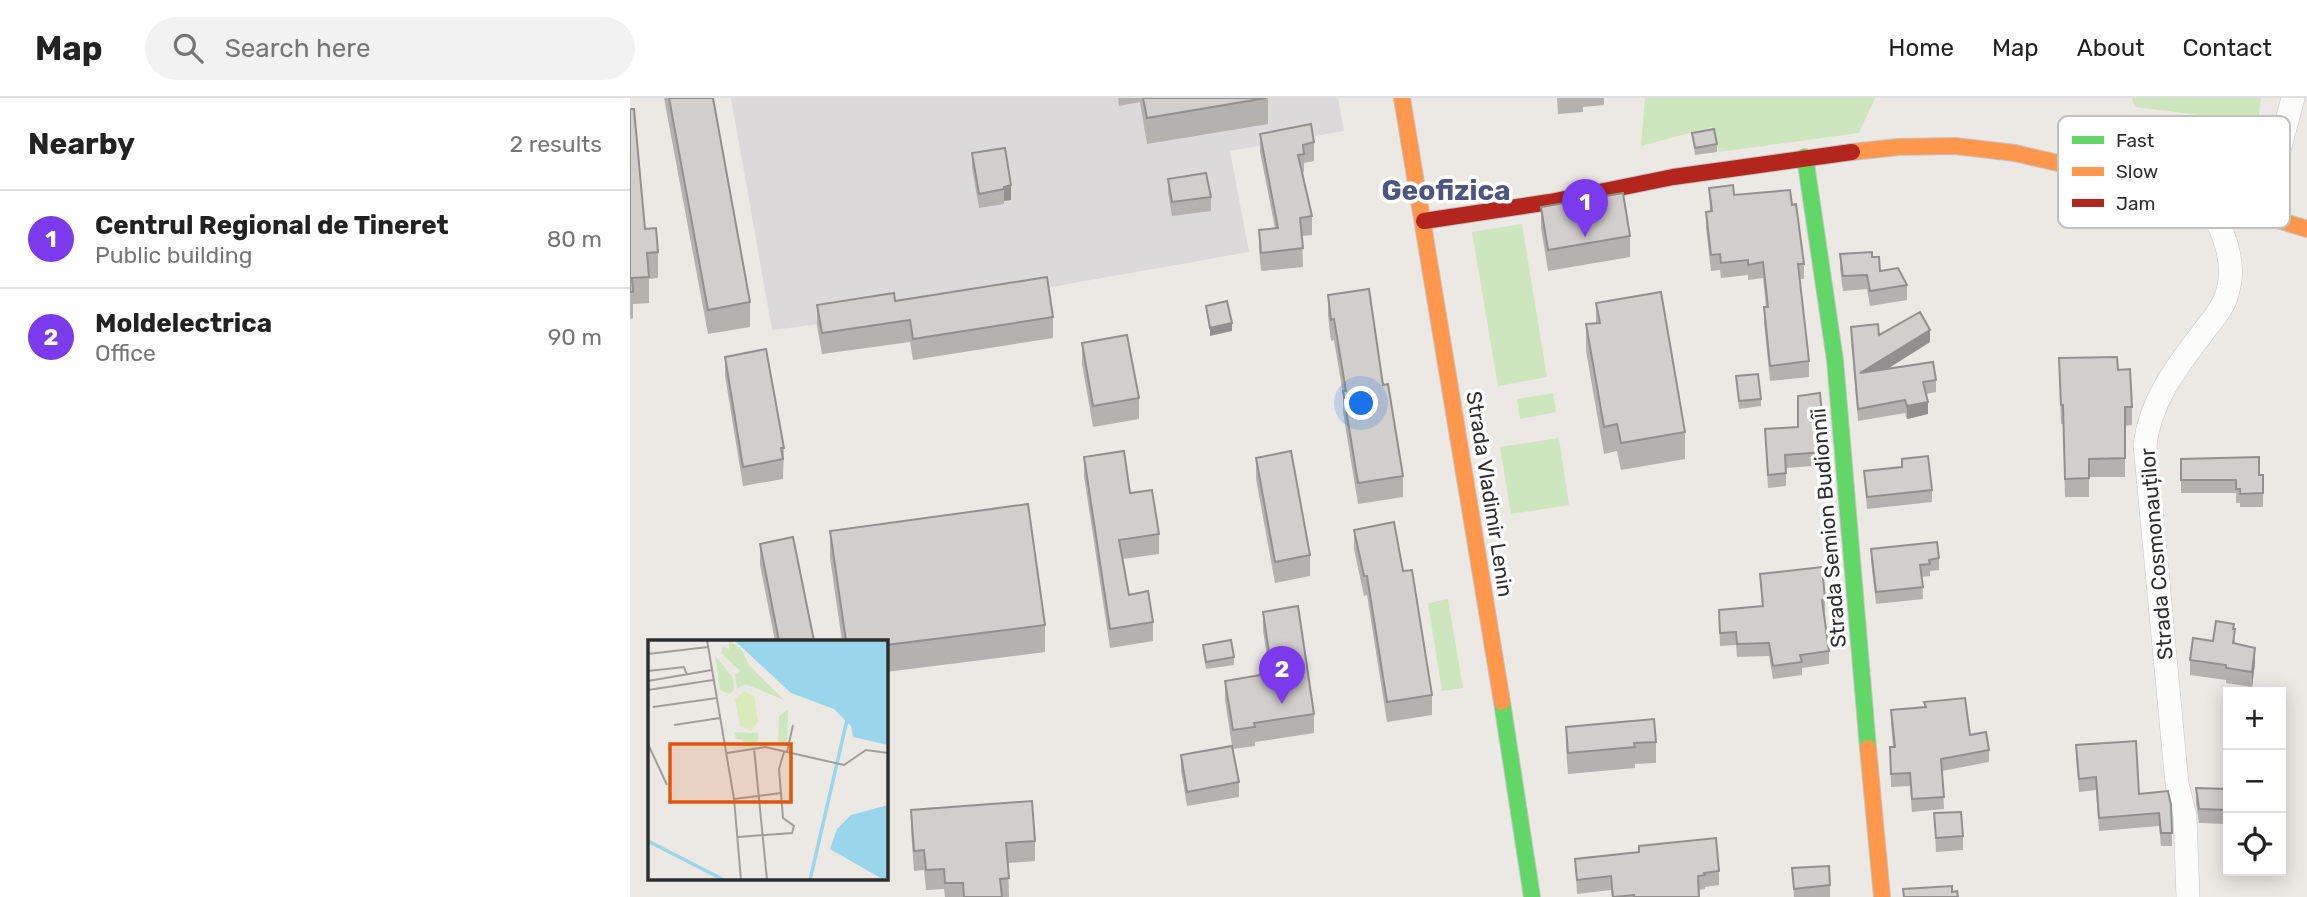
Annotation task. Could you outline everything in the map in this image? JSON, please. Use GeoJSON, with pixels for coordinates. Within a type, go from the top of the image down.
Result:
{"type":"FeatureCollection","features":[{"type":"Feature","properties":{"kind":"street","name":"Strada Vladimir Lenin"},"geometry":{"type":"LineString","coordinates":[[1402,98],[1532,897]]}},
{"type":"Feature","properties":{"kind":"street"},"geometry":{"type":"LineString","coordinates":[[2288,116],[2293,98]]}},
{"type":"Feature","properties":{"kind":"street"},"geometry":{"type":"LineString","coordinates":[[1424,221],[1550,202],[1673,177],[1898,147],[1955,146],[2015,153],[2058,163]]}},
{"type":"Feature","properties":{"kind":"street","name":"Strada Semion Budionnîi"},"geometry":{"type":"LineString","coordinates":[[1805,158],[1835,360],[1882,897]]}},
{"type":"Feature","properties":{"kind":"street"},"geometry":{"type":"LineString","coordinates":[[2290,224],[2307,229]]}},
{"type":"Feature","properties":{"kind":"street","name":"Strada Cosmonauților"},"geometry":{"type":"LineString","coordinates":[[2188,897],[2185,817],[2177,784],[2145,445],[2150,420],[2164,386],[2219,312],[2227,296],[2230,269],[2221,228]]}},
{"type":"Feature","properties":{"kind":"shaded area"},"geometry":{"type":"Polygon","coordinates":[[[731,98],[1338,98],[1344,131],[1230,151],[1249,252],[894,315],[772,330],[731,98]]]}},
{"type":"Feature","properties":{"kind":"green space"},"geometry":{"type":"Polygon","coordinates":[[[1645,98],[1875,98],[1859,133],[1719,152],[1712,127],[1641,146],[1645,98]]]}},
{"type":"Feature","properties":{"kind":"green space"},"geometry":{"type":"Polygon","coordinates":[[[2132,98],[2261,98],[2259,116],[2209,116],[2135,107],[2132,98]]]}},
{"type":"Feature","properties":{"kind":"green space"},"geometry":{"type":"Polygon","coordinates":[[[1522,224],[1547,377],[1498,386],[1472,232],[1522,224]]]}},
{"type":"Feature","properties":{"kind":"green space"},"geometry":{"type":"Polygon","coordinates":[[[1553,393],[1556,412],[1520,419],[1517,399],[1553,393]]]}},
{"type":"Feature","properties":{"kind":"green space"},"geometry":{"type":"Polygon","coordinates":[[[1559,438],[1569,505],[1511,514],[1500,447],[1559,438]]]}},
{"type":"Feature","properties":{"kind":"green space"},"geometry":{"type":"Polygon","coordinates":[[[1448,599],[1463,688],[1442,691],[1428,603],[1448,599]]]}},
{"type":"Feature","properties":{"kind":"building"},"geometry":{"type":"Polygon","coordinates":[[[669,98],[713,98],[750,302],[708,310],[669,98]]]}},
{"type":"Feature","properties":{"kind":"building"},"geometry":{"type":"Polygon","coordinates":[[[1143,98],[1266,98],[1147,118],[1143,98]]]}},
{"type":"Feature","properties":{"kind":"building"},"geometry":{"type":"Polygon","coordinates":[[[630,109],[634,109],[645,229],[656,228],[658,252],[647,253],[649,277],[632,278],[633,292],[630,292],[630,109]]]}},
{"type":"Feature","properties":{"kind":"building"},"geometry":{"type":"Polygon","coordinates":[[[1311,124],[1314,142],[1303,145],[1304,154],[1298,155],[1312,216],[1300,218],[1303,248],[1261,253],[1259,230],[1278,228],[1260,134],[1311,124]]]}},
{"type":"Feature","properties":{"kind":"building"},"geometry":{"type":"Polygon","coordinates":[[[1714,129],[1717,144],[1695,148],[1692,133],[1714,129]]]}},
{"type":"Feature","properties":{"kind":"building"},"geometry":{"type":"Polygon","coordinates":[[[1005,148],[1011,185],[979,194],[972,153],[1005,148]]]}},
{"type":"Feature","properties":{"kind":"building"},"geometry":{"type":"Polygon","coordinates":[[[1206,173],[1211,197],[1172,202],[1168,179],[1206,173]]]}},
{"type":"Feature","properties":{"kind":"building"},"geometry":{"type":"Polygon","coordinates":[[[1733,185],[1734,195],[1790,190],[1792,205],[1796,204],[1804,264],[1798,264],[1809,361],[1770,366],[1763,262],[1748,265],[1748,260],[1721,263],[1720,254],[1711,255],[1706,212],[1712,211],[1709,188],[1733,185]]]}},
{"type":"Feature","properties":{"kind":"building"},"geometry":{"type":"Polygon","coordinates":[[[1623,193],[1630,236],[1548,250],[1541,207],[1623,193]]]}},
{"type":"Feature","properties":{"kind":"building"},"geometry":{"type":"Polygon","coordinates":[[[1872,252],[1872,257],[1879,257],[1880,271],[1898,268],[1907,285],[1870,291],[1867,275],[1843,276],[1840,254],[1872,252]]]}},
{"type":"Feature","properties":{"kind":"building"},"geometry":{"type":"Polygon","coordinates":[[[1047,277],[1053,317],[913,339],[910,320],[822,333],[817,305],[894,293],[895,301],[1047,277]]]}},
{"type":"Feature","properties":{"kind":"building"},"geometry":{"type":"Polygon","coordinates":[[[1369,289],[1383,385],[1388,384],[1403,476],[1358,483],[1343,391],[1346,391],[1328,295],[1369,289]]]}},
{"type":"Feature","properties":{"kind":"building"},"geometry":{"type":"Polygon","coordinates":[[[1661,292],[1685,432],[1621,443],[1617,424],[1604,427],[1586,324],[1600,323],[1596,303],[1661,292]]]}},
{"type":"Feature","properties":{"kind":"building"},"geometry":{"type":"Polygon","coordinates":[[[1227,301],[1232,323],[1210,328],[1206,306],[1227,301]]]}},
{"type":"Feature","properties":{"kind":"building"},"geometry":{"type":"Polygon","coordinates":[[[1920,312],[1930,330],[1860,373],[1933,362],[1936,380],[1923,382],[1928,402],[1907,406],[1905,400],[1858,409],[1851,327],[1878,324],[1879,335],[1920,312]]]}},
{"type":"Feature","properties":{"kind":"building"},"geometry":{"type":"Polygon","coordinates":[[[1127,335],[1139,398],[1093,406],[1082,343],[1127,335]]]}},
{"type":"Feature","properties":{"kind":"building"},"geometry":{"type":"Polygon","coordinates":[[[766,349],[784,448],[781,448],[783,459],[743,467],[725,357],[766,349]]]}},
{"type":"Feature","properties":{"kind":"building"},"geometry":{"type":"Polygon","coordinates":[[[2117,357],[2118,370],[2130,369],[2132,407],[2125,407],[2125,458],[2089,459],[2089,478],[2065,479],[2059,358],[2117,357]]]}},
{"type":"Feature","properties":{"kind":"building"},"geometry":{"type":"Polygon","coordinates":[[[1758,374],[1761,399],[1739,401],[1736,376],[1758,374]]]}},
{"type":"Feature","properties":{"kind":"building"},"geometry":{"type":"Polygon","coordinates":[[[1820,393],[1825,452],[1785,455],[1786,473],[1768,475],[1765,429],[1798,427],[1798,396],[1820,393]]]}},
{"type":"Feature","properties":{"kind":"building"},"geometry":{"type":"Polygon","coordinates":[[[1124,451],[1130,493],[1152,490],[1159,534],[1119,540],[1129,595],[1148,591],[1153,622],[1110,629],[1084,457],[1124,451]]]}},
{"type":"Feature","properties":{"kind":"building"},"geometry":{"type":"Polygon","coordinates":[[[1291,451],[1310,555],[1275,562],[1256,458],[1291,451]]]}},
{"type":"Feature","properties":{"kind":"building"},"geometry":{"type":"Polygon","coordinates":[[[1928,456],[1932,490],[1867,497],[1864,471],[1902,467],[1902,459],[1928,456]]]}},
{"type":"Feature","properties":{"kind":"building"},"geometry":{"type":"Polygon","coordinates":[[[2259,457],[2263,493],[2240,494],[2240,489],[2236,489],[2236,480],[2181,480],[2181,459],[2259,457]]]}},
{"type":"Feature","properties":{"kind":"building"},"geometry":{"type":"Polygon","coordinates":[[[1028,504],[1045,625],[887,645],[887,640],[846,640],[830,531],[1028,504]]]}},
{"type":"Feature","properties":{"kind":"building"},"geometry":{"type":"Polygon","coordinates":[[[1394,522],[1403,571],[1412,570],[1432,695],[1387,702],[1367,576],[1364,576],[1354,530],[1394,522]]]}},
{"type":"Feature","properties":{"kind":"building"},"geometry":{"type":"Polygon","coordinates":[[[793,537],[814,640],[779,640],[760,544],[793,537]]]}},
{"type":"Feature","properties":{"kind":"building"},"geometry":{"type":"Polygon","coordinates":[[[1937,542],[1939,558],[1929,560],[1930,564],[1920,565],[1923,587],[1876,592],[1871,549],[1937,542]]]}},
{"type":"Feature","properties":{"kind":"building"},"geometry":{"type":"Polygon","coordinates":[[[1822,567],[1825,599],[1822,600],[1829,651],[1800,655],[1802,662],[1773,666],[1769,643],[1737,644],[1736,632],[1720,633],[1719,610],[1763,606],[1760,574],[1822,567]]]}},
{"type":"Feature","properties":{"kind":"building"},"geometry":{"type":"Polygon","coordinates":[[[1298,606],[1314,714],[1254,723],[1255,727],[1233,730],[1225,681],[1272,673],[1263,612],[1298,606]]]}},
{"type":"Feature","properties":{"kind":"building"},"geometry":{"type":"Polygon","coordinates":[[[2216,621],[2234,624],[2233,643],[2255,648],[2252,672],[2190,660],[2193,638],[2213,641],[2216,621]]]}},
{"type":"Feature","properties":{"kind":"building"},"geometry":{"type":"Polygon","coordinates":[[[1231,640],[1234,657],[1206,662],[1203,645],[1231,640]]]}},
{"type":"Feature","properties":{"kind":"building"},"geometry":{"type":"Polygon","coordinates":[[[1965,698],[1970,735],[1986,732],[1989,750],[1941,759],[1944,797],[1912,799],[1910,773],[1891,774],[1890,747],[1895,747],[1891,710],[1926,707],[1924,702],[1965,698]]]}},
{"type":"Feature","properties":{"kind":"building"},"geometry":{"type":"Polygon","coordinates":[[[1654,719],[1656,742],[1634,743],[1635,747],[1568,753],[1566,727],[1654,719]]]}},
{"type":"Feature","properties":{"kind":"building"},"geometry":{"type":"Polygon","coordinates":[[[2136,741],[2139,794],[2168,791],[2172,833],[2161,833],[2159,813],[2099,818],[2096,777],[2079,779],[2076,745],[2136,741]]]}},
{"type":"Feature","properties":{"kind":"building"},"geometry":{"type":"Polygon","coordinates":[[[1232,746],[1239,782],[1187,792],[1181,755],[1232,746]]]}},
{"type":"Feature","properties":{"kind":"building"},"geometry":{"type":"Polygon","coordinates":[[[2196,788],[2223,789],[2223,810],[2199,809],[2196,788]]]}},
{"type":"Feature","properties":{"kind":"building"},"geometry":{"type":"Polygon","coordinates":[[[1032,801],[1035,841],[1006,843],[1009,878],[1000,879],[1002,897],[964,897],[963,883],[945,883],[944,869],[926,870],[924,850],[914,851],[911,810],[1032,801]]]}},
{"type":"Feature","properties":{"kind":"building"},"geometry":{"type":"Polygon","coordinates":[[[1961,812],[1963,836],[1936,838],[1934,813],[1961,812]]]}},
{"type":"Feature","properties":{"kind":"building"},"geometry":{"type":"Polygon","coordinates":[[[1716,838],[1719,871],[1698,876],[1699,897],[1613,897],[1611,876],[1577,880],[1575,859],[1639,852],[1639,846],[1716,838]]]}},
{"type":"Feature","properties":{"kind":"building"},"geometry":{"type":"Polygon","coordinates":[[[1829,866],[1830,885],[1794,889],[1792,868],[1829,866]]]}},
{"type":"Feature","properties":{"kind":"building"},"geometry":{"type":"Polygon","coordinates":[[[1952,886],[1952,892],[1957,891],[1958,897],[1904,897],[1903,889],[1952,886]]]}},
{"type":"Feature","properties":{"kind":"traffic: fast"},"geometry":{"type":"LineString","coordinates":[[1805,157],[1835,360],[1868,748]]}},
{"type":"Feature","properties":{"kind":"traffic: fast"},"geometry":{"type":"LineString","coordinates":[[1502,702],[1532,897]]}},
{"type":"Feature","properties":{"kind":"traffic: slow"},"geometry":{"type":"LineString","coordinates":[[1402,98],[1502,702]]}},
{"type":"Feature","properties":{"kind":"traffic: slow"},"geometry":{"type":"LineString","coordinates":[[1852,152],[1898,147],[1955,146],[2015,153],[2058,163]]}},
{"type":"Feature","properties":{"kind":"traffic: slow"},"geometry":{"type":"LineString","coordinates":[[2290,224],[2307,229]]}},
{"type":"Feature","properties":{"kind":"traffic: slow"},"geometry":{"type":"LineString","coordinates":[[1868,748],[1882,897]]}},
{"type":"Feature","properties":{"kind":"traffic: jam"},"geometry":{"type":"LineString","coordinates":[[1424,221],[1550,202],[1673,177],[1852,152]]}},
{"type":"Feature","properties":{"kind":"place","name":"Centrul Regional de Tineret"},"geometry":{"type":"Point","coordinates":[1585,237]}},
{"type":"Feature","properties":{"kind":"place","name":"Moldelectrica"},"geometry":{"type":"Point","coordinates":[1282,704]}},
{"type":"Feature","properties":{"kind":"district","name":"Geofizica"},"geometry":{"type":"Point","coordinates":[1446,190]}}]}
